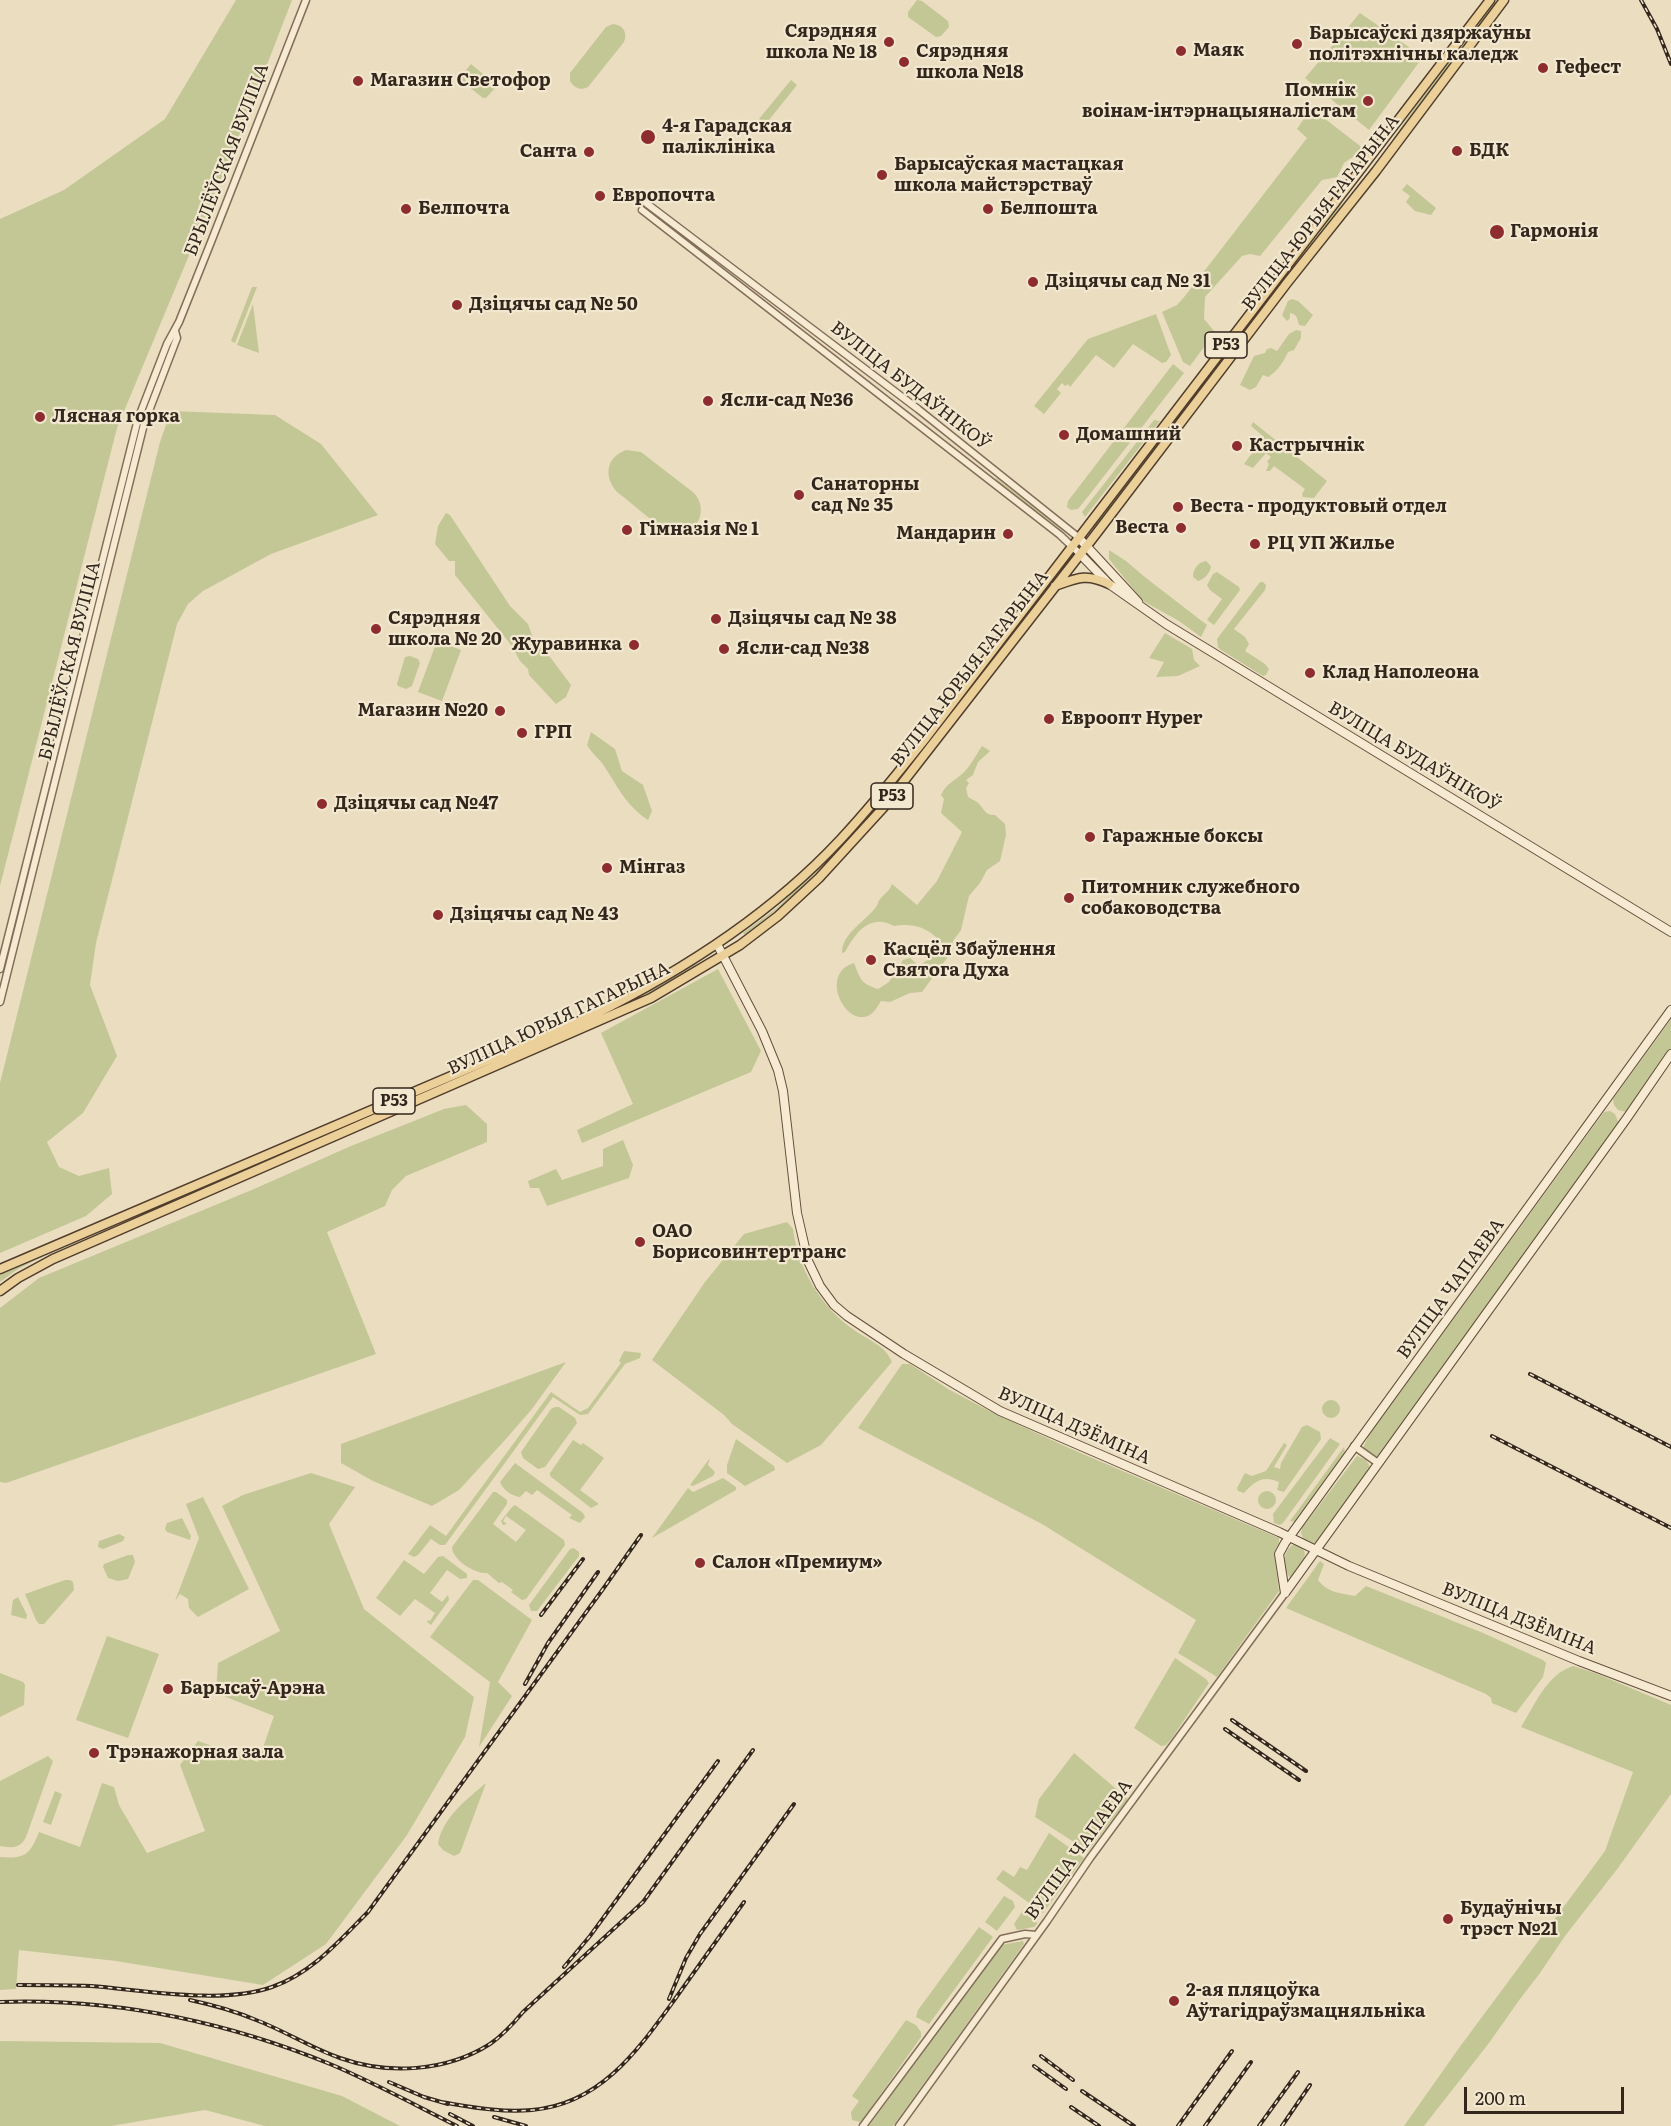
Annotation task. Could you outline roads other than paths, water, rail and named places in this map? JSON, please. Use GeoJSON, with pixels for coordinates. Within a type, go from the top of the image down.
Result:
{"type":"FeatureCollection","features":[{"type":"Feature","properties":{"kind":"main road","name":"ВУЛІЦА ЮРЫЯ ГАГАРЫНА"},"geometry":{"type":"LineString","coordinates":[[0,1269],[589,1017],[672,974],[717,944],[788,889],[833,848],[925,739],[1071,545],[1490,0]]}},
{"type":"Feature","properties":{"kind":"main road","name":"ВУЛІЦА ЮРЫЯ ГАГАРЫНА"},"geometry":{"type":"LineString","coordinates":[[0,1291],[18,1278],[53,1259],[627,1010],[651,998],[757,933],[798,898],[867,826],[926,754],[1287,283],[1376,171],[1504,0]]}},
{"type":"Feature","properties":{"kind":"main road","name":"ВУЛІЦА БУДАЎНІКОЎ"},"geometry":{"type":"LineString","coordinates":[[1078,537],[1142,608]]}},
{"type":"Feature","properties":{"kind":"main road","name":"ВУЛІЦА БУДАЎНІКОЎ"},"geometry":{"type":"LineString","coordinates":[[1080,554],[1109,584],[1142,608],[1671,932]]}},
{"type":"Feature","properties":{"kind":"main road"},"geometry":{"type":"LineString","coordinates":[[1055,586],[1082,576],[1109,584]]}},
{"type":"Feature","properties":{"kind":"main road","name":"ВУЛІЦА ДЗЁМІНА"},"geometry":{"type":"LineString","coordinates":[[717,944],[762,1030],[778,1070],[783,1092],[802,1239],[820,1286],[834,1305],[904,1354],[1000,1411],[1316,1550],[1569,1657],[1671,1696]]}},
{"type":"Feature","properties":{"kind":"main road","name":"ВУЛІЦА ЧАПАЕВА"},"geometry":{"type":"LineString","coordinates":[[1284,1593],[1279,1554],[1289,1537],[1671,1010]]}},
{"type":"Feature","properties":{"kind":"main road","name":"ВУЛІЦА ЧАПАЕВА"},"geometry":{"type":"LineString","coordinates":[[1284,1593],[1671,1054]]}},
{"type":"Feature","properties":{"kind":"street","name":"БРЫЛЁЎСКАЯ ВУЛІЦА"},"geometry":{"type":"LineString","coordinates":[[0,969],[142,406],[170,335],[175,331],[306,0]]}},
{"type":"Feature","properties":{"kind":"street","name":"ВУЛІЦА БУДАЎНІКОЎ"},"geometry":{"type":"LineString","coordinates":[[646,203],[918,409],[1078,537]]}},
{"type":"Feature","properties":{"kind":"street","name":"ВУЛІЦА БУДАЎНІКОЎ"},"geometry":{"type":"LineString","coordinates":[[642,210],[980,472],[1080,554]]}},
{"type":"Feature","properties":{"kind":"street"},"geometry":{"type":"LineString","coordinates":[[788,324],[795,316]]}},
{"type":"Feature","properties":{"kind":"street","name":"БРЫЛЁЎСКАЯ ВУЛІЦА"},"geometry":{"type":"LineString","coordinates":[[0,1002],[140,443],[150,409],[177,338],[175,331]]}},
{"type":"Feature","properties":{"kind":"street"},"geometry":{"type":"LineString","coordinates":[[142,406],[150,409]]}},
{"type":"Feature","properties":{"kind":"street"},"geometry":{"type":"LineString","coordinates":[[911,419],[918,409]]}},
{"type":"Feature","properties":{"kind":"street"},"geometry":{"type":"LineString","coordinates":[[980,472],[984,464]]}},
{"type":"Feature","properties":{"kind":"street"},"geometry":{"type":"LineString","coordinates":[[1354,1446],[1378,1463]]}},
{"type":"Feature","properties":{"kind":"street","name":"ВУЛІЦА ЧАПАЕВА"},"geometry":{"type":"LineString","coordinates":[[899,2126],[1284,1593]]}},
{"type":"Feature","properties":{"kind":"street"},"geometry":{"type":"LineString","coordinates":[[863,2126],[1002,1939],[1025,1934],[1036,1935]]}},
{"type":"Feature","properties":{"kind":"railway"},"geometry":{"type":"LineString","coordinates":[[1641,0],[1657,29],[1671,64]]}},
{"type":"Feature","properties":{"kind":"railway"},"geometry":{"type":"LineString","coordinates":[[1530,1374],[1671,1447]]}},
{"type":"Feature","properties":{"kind":"railway"},"geometry":{"type":"LineString","coordinates":[[1492,1436],[1671,1528]]}},
{"type":"Feature","properties":{"kind":"railway"},"geometry":{"type":"LineString","coordinates":[[18,1985],[91,1986],[183,1995],[230,1995],[272,1987],[312,1965],[368,1912],[641,1535]]}},
{"type":"Feature","properties":{"kind":"railway"},"geometry":{"type":"LineString","coordinates":[[541,1615],[583,1559]]}},
{"type":"Feature","properties":{"kind":"railway"},"geometry":{"type":"LineString","coordinates":[[525,1684],[548,1643],[598,1572]]}},
{"type":"Feature","properties":{"kind":"railway"},"geometry":{"type":"LineString","coordinates":[[1232,1720],[1306,1771]]}},
{"type":"Feature","properties":{"kind":"railway"},"geometry":{"type":"LineString","coordinates":[[1225,1729],[1299,1780]]}},
{"type":"Feature","properties":{"kind":"railway"},"geometry":{"type":"LineString","coordinates":[[190,2000],[224,2008],[248,2017],[340,2058],[378,2067],[416,2068],[436,2065],[473,2053],[504,2033],[523,2012],[643,1902],[753,1750]]}},
{"type":"Feature","properties":{"kind":"railway"},"geometry":{"type":"LineString","coordinates":[[564,1967],[590,1936],[718,1761]]}},
{"type":"Feature","properties":{"kind":"railway"},"geometry":{"type":"LineString","coordinates":[[669,1999],[686,1958],[700,1934],[794,1804]]}},
{"type":"Feature","properties":{"kind":"railway"},"geometry":{"type":"LineString","coordinates":[[441,2102],[475,2108],[532,2110],[556,2106],[598,2086],[616,2071],[647,2037],[744,1902]]}},
{"type":"Feature","properties":{"kind":"railway"},"geometry":{"type":"LineString","coordinates":[[0,2002],[85,2004],[168,2015],[209,2024],[330,2064],[457,2126]]}},
{"type":"Feature","properties":{"kind":"railway"},"geometry":{"type":"LineString","coordinates":[[1178,2126],[1232,2051]]}},
{"type":"Feature","properties":{"kind":"railway"},"geometry":{"type":"LineString","coordinates":[[1041,2056],[1073,2080]]}},
{"type":"Feature","properties":{"kind":"railway"},"geometry":{"type":"LineString","coordinates":[[1205,2126],[1251,2062]]}},
{"type":"Feature","properties":{"kind":"railway"},"geometry":{"type":"LineString","coordinates":[[1034,2066],[1066,2089]]}},
{"type":"Feature","properties":{"kind":"railway"},"geometry":{"type":"LineString","coordinates":[[1259,2126],[1298,2072]]}},
{"type":"Feature","properties":{"kind":"railway"},"geometry":{"type":"LineString","coordinates":[[389,2082],[424,2097],[448,2104]]}},
{"type":"Feature","properties":{"kind":"railway"},"geometry":{"type":"LineString","coordinates":[[1282,2126],[1310,2085]]}},
{"type":"Feature","properties":{"kind":"railway"},"geometry":{"type":"LineString","coordinates":[[1082,2091],[1134,2126]]}},
{"type":"Feature","properties":{"kind":"railway"},"geometry":{"type":"LineString","coordinates":[[1071,2107],[1099,2126]]}},
{"type":"Feature","properties":{"kind":"railway"},"geometry":{"type":"LineString","coordinates":[[450,2114],[473,2126]]}},
{"type":"Feature","properties":{"kind":"railway"},"geometry":{"type":"LineString","coordinates":[[494,2117],[526,2126]]}},
{"type":"Feature","properties":{"kind":"place","name":"Сярэдняя школа № 18"},"geometry":{"type":"Point","coordinates":[889,42]}},
{"type":"Feature","properties":{"kind":"place","name":"Барысаўскі дзяржаўны політэхнічны каледж"},"geometry":{"type":"Point","coordinates":[1297,44]}},
{"type":"Feature","properties":{"kind":"place","name":"Маяк"},"geometry":{"type":"Point","coordinates":[1181,51]}},
{"type":"Feature","properties":{"kind":"place","name":"Сярэдняя школа №18"},"geometry":{"type":"Point","coordinates":[904,62]}},
{"type":"Feature","properties":{"kind":"place","name":"Гефест"},"geometry":{"type":"Point","coordinates":[1543,68]}},
{"type":"Feature","properties":{"kind":"place","name":"Магазин Светофор"},"geometry":{"type":"Point","coordinates":[358,81]}},
{"type":"Feature","properties":{"kind":"place","name":"Помнік воінам-інтэрнацыяналістам"},"geometry":{"type":"Point","coordinates":[1368,101]}},
{"type":"Feature","properties":{"kind":"place","name":"4-я Гарадская паліклініка"},"geometry":{"type":"Point","coordinates":[648,137]}},
{"type":"Feature","properties":{"kind":"place","name":"БДК"},"geometry":{"type":"Point","coordinates":[1457,151]}},
{"type":"Feature","properties":{"kind":"place","name":"Санта"},"geometry":{"type":"Point","coordinates":[589,152]}},
{"type":"Feature","properties":{"kind":"place","name":"Барысаўская мастацкая школа майстэрстваў"},"geometry":{"type":"Point","coordinates":[882,175]}},
{"type":"Feature","properties":{"kind":"place","name":"Европочта"},"geometry":{"type":"Point","coordinates":[600,196]}},
{"type":"Feature","properties":{"kind":"place","name":"Белпочта"},"geometry":{"type":"Point","coordinates":[406,209]}},
{"type":"Feature","properties":{"kind":"place","name":"Белпошта"},"geometry":{"type":"Point","coordinates":[988,209]}},
{"type":"Feature","properties":{"kind":"place","name":"Гармонія"},"geometry":{"type":"Point","coordinates":[1497,232]}},
{"type":"Feature","properties":{"kind":"place","name":"Дзіцячы сад № 31"},"geometry":{"type":"Point","coordinates":[1033,282]}},
{"type":"Feature","properties":{"kind":"place","name":"Дзіцячы сад № 50"},"geometry":{"type":"Point","coordinates":[457,305]}},
{"type":"Feature","properties":{"kind":"place","name":"Ясли-сад №36"},"geometry":{"type":"Point","coordinates":[708,401]}},
{"type":"Feature","properties":{"kind":"place","name":"Лясная горка"},"geometry":{"type":"Point","coordinates":[40,417]}},
{"type":"Feature","properties":{"kind":"place","name":"Домашний"},"geometry":{"type":"Point","coordinates":[1064,435]}},
{"type":"Feature","properties":{"kind":"place","name":"Кастрычнік"},"geometry":{"type":"Point","coordinates":[1237,446]}},
{"type":"Feature","properties":{"kind":"place","name":"Санаторны сад № 35"},"geometry":{"type":"Point","coordinates":[799,495]}},
{"type":"Feature","properties":{"kind":"place","name":"Веста - продуктовый отдел"},"geometry":{"type":"Point","coordinates":[1178,507]}},
{"type":"Feature","properties":{"kind":"place","name":"Веста"},"geometry":{"type":"Point","coordinates":[1181,528]}},
{"type":"Feature","properties":{"kind":"place","name":"Гімназія № 1"},"geometry":{"type":"Point","coordinates":[627,530]}},
{"type":"Feature","properties":{"kind":"place","name":"Мандарин"},"geometry":{"type":"Point","coordinates":[1008,534]}},
{"type":"Feature","properties":{"kind":"place","name":"РЦ УП Жилье"},"geometry":{"type":"Point","coordinates":[1255,544]}},
{"type":"Feature","properties":{"kind":"place","name":"Дзіцячы сад № 38"},"geometry":{"type":"Point","coordinates":[716,619]}},
{"type":"Feature","properties":{"kind":"place","name":"Сярэдняя школа № 20"},"geometry":{"type":"Point","coordinates":[376,629]}},
{"type":"Feature","properties":{"kind":"place","name":"Журавинка"},"geometry":{"type":"Point","coordinates":[634,645]}},
{"type":"Feature","properties":{"kind":"place","name":"Ясли-сад №38"},"geometry":{"type":"Point","coordinates":[724,649]}},
{"type":"Feature","properties":{"kind":"place","name":"Клад Наполеона"},"geometry":{"type":"Point","coordinates":[1310,673]}},
{"type":"Feature","properties":{"kind":"place","name":"Магазин №20"},"geometry":{"type":"Point","coordinates":[500,711]}},
{"type":"Feature","properties":{"kind":"place","name":"Евроопт Hyper"},"geometry":{"type":"Point","coordinates":[1049,719]}},
{"type":"Feature","properties":{"kind":"place","name":"ГРП"},"geometry":{"type":"Point","coordinates":[522,733]}},
{"type":"Feature","properties":{"kind":"place","name":"Дзіцячы сад №47"},"geometry":{"type":"Point","coordinates":[322,804]}},
{"type":"Feature","properties":{"kind":"place","name":"Гаражные боксы"},"geometry":{"type":"Point","coordinates":[1090,837]}},
{"type":"Feature","properties":{"kind":"place","name":"Мінгаз"},"geometry":{"type":"Point","coordinates":[607,868]}},
{"type":"Feature","properties":{"kind":"place","name":"Питомник служебного собаководства"},"geometry":{"type":"Point","coordinates":[1069,898]}},
{"type":"Feature","properties":{"kind":"place","name":"Дзіцячы сад № 43"},"geometry":{"type":"Point","coordinates":[438,915]}},
{"type":"Feature","properties":{"kind":"place","name":"Касцёл Збаўлення Святога Духа"},"geometry":{"type":"Point","coordinates":[871,960]}},
{"type":"Feature","properties":{"kind":"place","name":"ОАО Борисовинтертранс"},"geometry":{"type":"Point","coordinates":[640,1242]}},
{"type":"Feature","properties":{"kind":"place","name":"Салон «Премиум»"},"geometry":{"type":"Point","coordinates":[700,1563]}},
{"type":"Feature","properties":{"kind":"place","name":"Барысаў-Арэна"},"geometry":{"type":"Point","coordinates":[168,1689]}},
{"type":"Feature","properties":{"kind":"place","name":"Трэнажорная зала"},"geometry":{"type":"Point","coordinates":[94,1753]}},
{"type":"Feature","properties":{"kind":"place","name":"Будаўнічы трэст №21"},"geometry":{"type":"Point","coordinates":[1448,1919]}},
{"type":"Feature","properties":{"kind":"place","name":"2-ая пляцоўка Аўтагідраўзмацняльніка"},"geometry":{"type":"Point","coordinates":[1174,2001]}}]}
